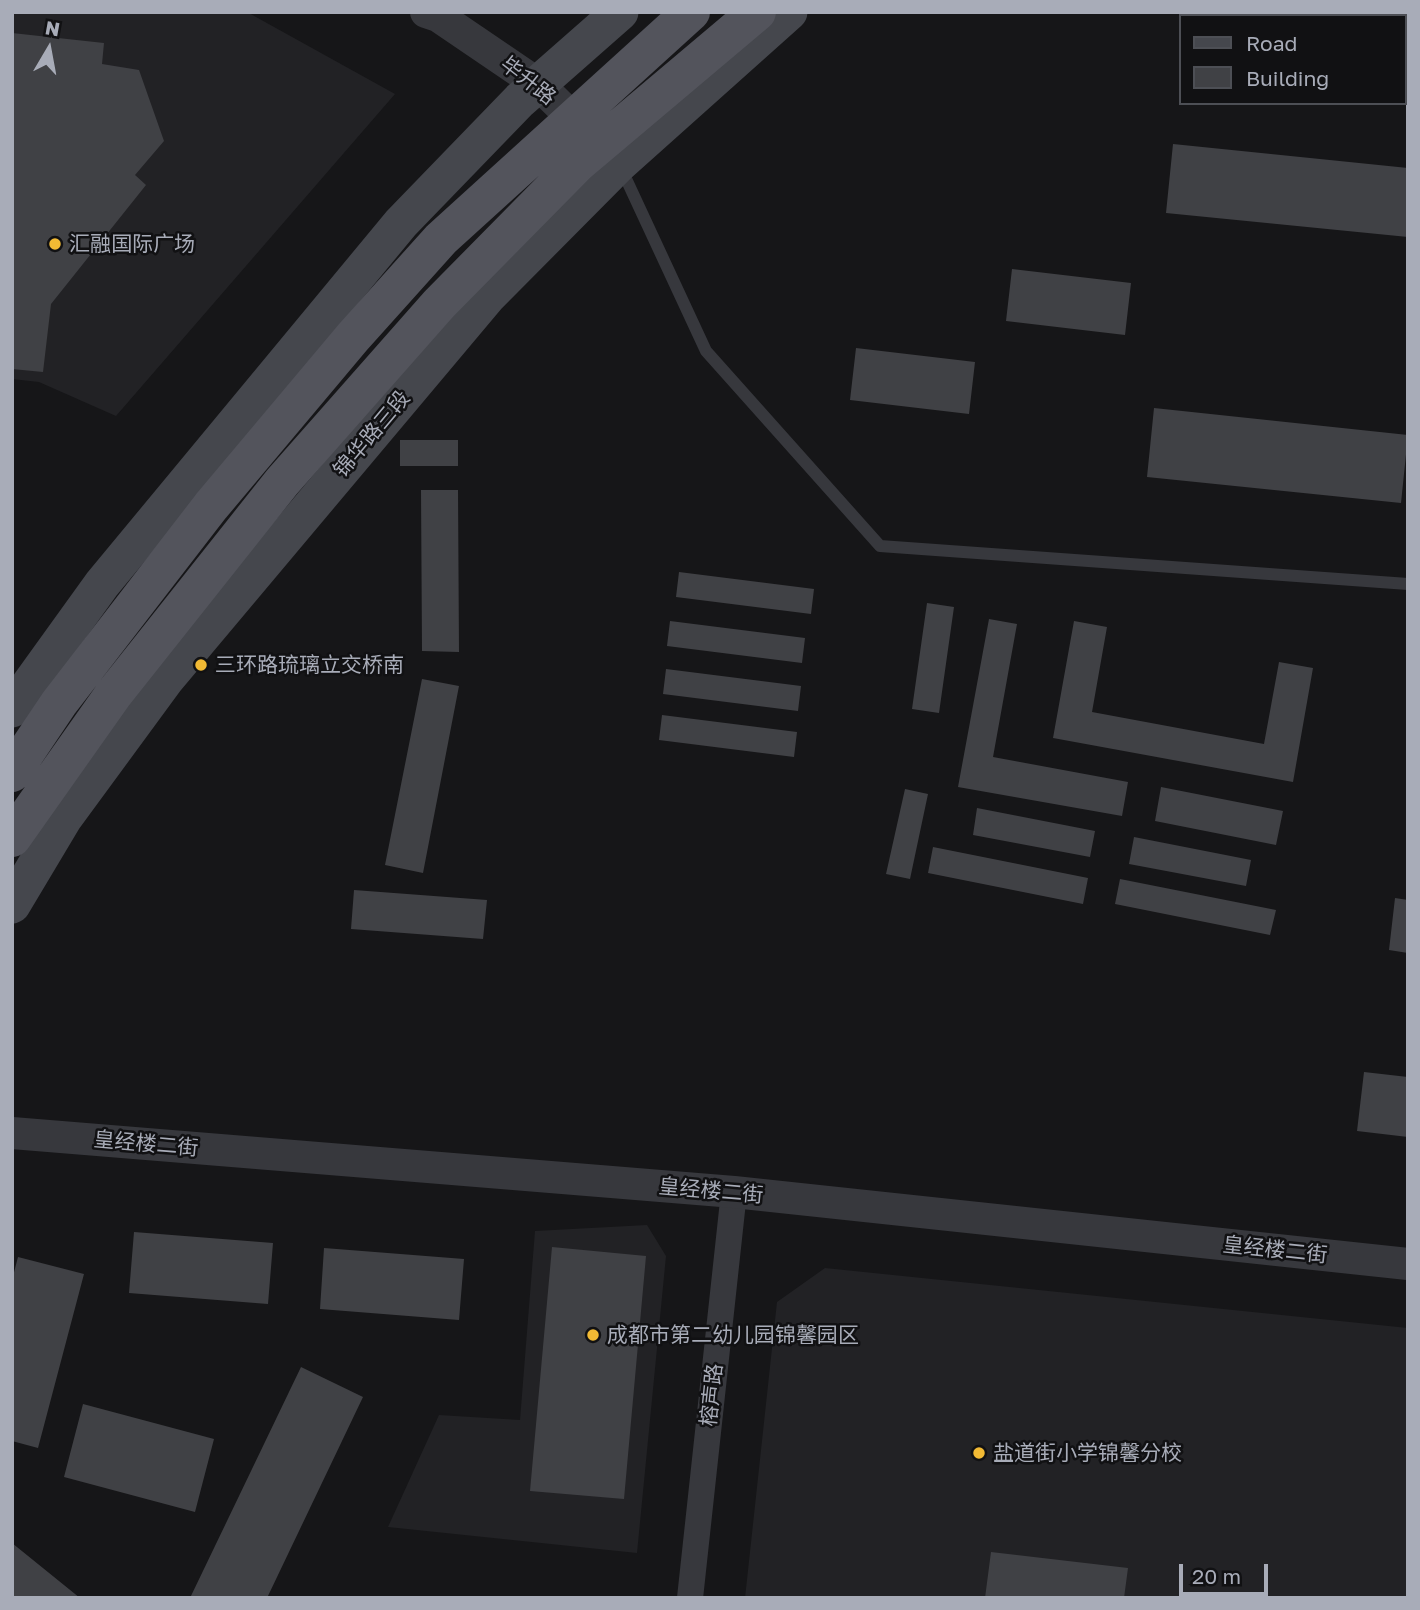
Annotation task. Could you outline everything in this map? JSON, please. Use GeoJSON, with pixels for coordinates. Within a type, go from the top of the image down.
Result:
{"type":"FeatureCollection","features":[{"type":"Feature","properties":{"kind":"main road"},"geometry":{"type":"LineString","coordinates":[[12,709],[102,584],[401,223],[538,83],[620,12]]}},
{"type":"Feature","properties":{"kind":"main road"},"geometry":{"type":"LineString","coordinates":[[12,773],[59,703],[211,506],[353,337],[442,239],[691,12]]}},
{"type":"Feature","properties":{"kind":"main road"},"geometry":{"type":"LineString","coordinates":[[12,838],[113,695],[274,492],[439,304],[579,163],[757,12]]}},
{"type":"Feature","properties":{"kind":"main road","name":"锦华路三段"},"geometry":{"type":"LineString","coordinates":[[12,905],[64,818],[166,679],[486,297],[619,164],[789,12]]}},
{"type":"Feature","properties":{"kind":"street","name":"毕升路"},"geometry":{"type":"LineString","coordinates":[[426,12],[438,16],[538,83],[619,164]]}},
{"type":"Feature","properties":{"kind":"street","name":"皇经楼二街"},"geometry":{"type":"LineString","coordinates":[[12,1133],[734,1192],[1408,1264]]}},
{"type":"Feature","properties":{"kind":"street","name":"榕声路"},"geometry":{"type":"LineString","coordinates":[[690,1598],[734,1192]]}},
{"type":"Feature","properties":{"kind":"lane"},"geometry":{"type":"LineString","coordinates":[[619,164],[706,351],[880,547],[1408,584]]}},
{"type":"Feature","properties":{"kind":"shaded area","name":"汇融国际广场"},"geometry":{"type":"Polygon","coordinates":[[[12,12],[247,12],[395,94],[116,416],[39,382],[12,379],[12,12]]]}},
{"type":"Feature","properties":{"kind":"shaded area","name":"成都市第二幼儿园锦馨园区"},"geometry":{"type":"Polygon","coordinates":[[[647,1225],[666,1256],[637,1553],[388,1527],[439,1415],[520,1420],[535,1231],[647,1225]]]}},
{"type":"Feature","properties":{"kind":"shaded area","name":"盐道街小学锦馨分校"},"geometry":{"type":"Polygon","coordinates":[[[825,1268],[1408,1328],[1408,1598],[745,1598],[777,1302],[825,1268]]]}},
{"type":"Feature","properties":{"kind":"building","name":"汇融国际广场"},"geometry":{"type":"Polygon","coordinates":[[[12,33],[104,43],[102,64],[139,70],[164,141],[135,175],[146,185],[51,304],[43,372],[12,369],[12,33]]]}},
{"type":"Feature","properties":{"kind":"building"},"geometry":{"type":"Polygon","coordinates":[[[1173,144],[1408,168],[1408,237],[1166,213],[1173,144]]]}},
{"type":"Feature","properties":{"kind":"building"},"geometry":{"type":"Polygon","coordinates":[[[1012,269],[1131,283],[1125,335],[1006,321],[1012,269]]]}},
{"type":"Feature","properties":{"kind":"building"},"geometry":{"type":"Polygon","coordinates":[[[856,348],[975,362],[969,414],[850,400],[856,348]]]}},
{"type":"Feature","properties":{"kind":"building"},"geometry":{"type":"Polygon","coordinates":[[[1154,408],[1408,435],[1401,503],[1147,477],[1154,408]]]}},
{"type":"Feature","properties":{"kind":"building"},"geometry":{"type":"Polygon","coordinates":[[[400,440],[458,440],[458,466],[400,466],[400,440]]]}},
{"type":"Feature","properties":{"kind":"building"},"geometry":{"type":"Polygon","coordinates":[[[421,490],[458,490],[459,652],[422,651],[421,490]]]}},
{"type":"Feature","properties":{"kind":"building"},"geometry":{"type":"Polygon","coordinates":[[[679,572],[814,589],[811,614],[676,597],[679,572]]]}},
{"type":"Feature","properties":{"kind":"building"},"geometry":{"type":"Polygon","coordinates":[[[927,603],[954,607],[939,713],[912,709],[927,603]]]}},
{"type":"Feature","properties":{"kind":"building"},"geometry":{"type":"Polygon","coordinates":[[[989,619],[1017,624],[993,757],[1128,782],[1122,816],[958,787],[989,619]]]}},
{"type":"Feature","properties":{"kind":"building"},"geometry":{"type":"Polygon","coordinates":[[[670,621],[805,638],[802,663],[667,646],[670,621]]]}},
{"type":"Feature","properties":{"kind":"building"},"geometry":{"type":"Polygon","coordinates":[[[1074,621],[1107,627],[1092,712],[1264,744],[1279,662],[1313,668],[1293,782],[1053,738],[1074,621]]]}},
{"type":"Feature","properties":{"kind":"building"},"geometry":{"type":"Polygon","coordinates":[[[666,669],[801,686],[798,711],[663,694],[666,669]]]}},
{"type":"Feature","properties":{"kind":"building"},"geometry":{"type":"Polygon","coordinates":[[[422,679],[459,686],[423,873],[385,865],[422,679]]]}},
{"type":"Feature","properties":{"kind":"building"},"geometry":{"type":"Polygon","coordinates":[[[662,715],[797,732],[794,757],[659,740],[662,715]]]}},
{"type":"Feature","properties":{"kind":"building"},"geometry":{"type":"Polygon","coordinates":[[[1161,787],[1283,811],[1276,845],[1155,821],[1161,787]]]}},
{"type":"Feature","properties":{"kind":"building"},"geometry":{"type":"Polygon","coordinates":[[[905,789],[928,794],[910,879],[886,874],[905,789]]]}},
{"type":"Feature","properties":{"kind":"building"},"geometry":{"type":"Polygon","coordinates":[[[977,808],[1095,831],[1090,857],[973,835],[977,808]]]}},
{"type":"Feature","properties":{"kind":"building"},"geometry":{"type":"Polygon","coordinates":[[[1134,837],[1251,860],[1246,886],[1129,864],[1134,837]]]}},
{"type":"Feature","properties":{"kind":"building"},"geometry":{"type":"Polygon","coordinates":[[[933,847],[1088,878],[1083,904],[928,873],[933,847]]]}},
{"type":"Feature","properties":{"kind":"building"},"geometry":{"type":"Polygon","coordinates":[[[1120,879],[1276,910],[1270,935],[1115,904],[1120,879]]]}},
{"type":"Feature","properties":{"kind":"building"},"geometry":{"type":"Polygon","coordinates":[[[354,890],[487,900],[483,939],[351,929],[354,890]]]}},
{"type":"Feature","properties":{"kind":"building"},"geometry":{"type":"Polygon","coordinates":[[[1395,898],[1408,900],[1408,953],[1389,950],[1395,898]]]}},
{"type":"Feature","properties":{"kind":"building"},"geometry":{"type":"Polygon","coordinates":[[[1364,1072],[1408,1077],[1408,1137],[1357,1131],[1364,1072]]]}},
{"type":"Feature","properties":{"kind":"building"},"geometry":{"type":"Polygon","coordinates":[[[134,1232],[273,1243],[268,1304],[129,1293],[134,1232]]]}},
{"type":"Feature","properties":{"kind":"building"},"geometry":{"type":"Polygon","coordinates":[[[552,1247],[646,1256],[624,1499],[530,1491],[552,1247]]]}},
{"type":"Feature","properties":{"kind":"building"},"geometry":{"type":"Polygon","coordinates":[[[324,1248],[464,1259],[459,1320],[320,1309],[324,1248]]]}},
{"type":"Feature","properties":{"kind":"building"},"geometry":{"type":"Polygon","coordinates":[[[18,1257],[84,1274],[38,1448],[12,1441],[12,1280],[18,1257]]]}},
{"type":"Feature","properties":{"kind":"building"},"geometry":{"type":"Polygon","coordinates":[[[301,1367],[363,1397],[267,1598],[190,1598],[301,1367]]]}},
{"type":"Feature","properties":{"kind":"building"},"geometry":{"type":"Polygon","coordinates":[[[83,1404],[214,1439],[195,1512],[64,1477],[83,1404]]]}},
{"type":"Feature","properties":{"kind":"building"},"geometry":{"type":"Polygon","coordinates":[[[12,1543],[80,1598],[12,1598],[12,1543]]]}},
{"type":"Feature","properties":{"kind":"building"},"geometry":{"type":"Polygon","coordinates":[[[991,1552],[1128,1568],[1124,1598],[985,1598],[991,1552]]]}},
{"type":"Feature","properties":{"kind":"place","name":"汇融国际广场"},"geometry":{"type":"Point","coordinates":[55,244]}},
{"type":"Feature","properties":{"kind":"place","name":"三环路琉璃立交桥南"},"geometry":{"type":"Point","coordinates":[201,665]}},
{"type":"Feature","properties":{"kind":"place","name":"成都市第二幼儿园锦馨园区"},"geometry":{"type":"Point","coordinates":[593,1335]}},
{"type":"Feature","properties":{"kind":"place","name":"盐道街小学锦馨分校"},"geometry":{"type":"Point","coordinates":[979,1453]}}]}
